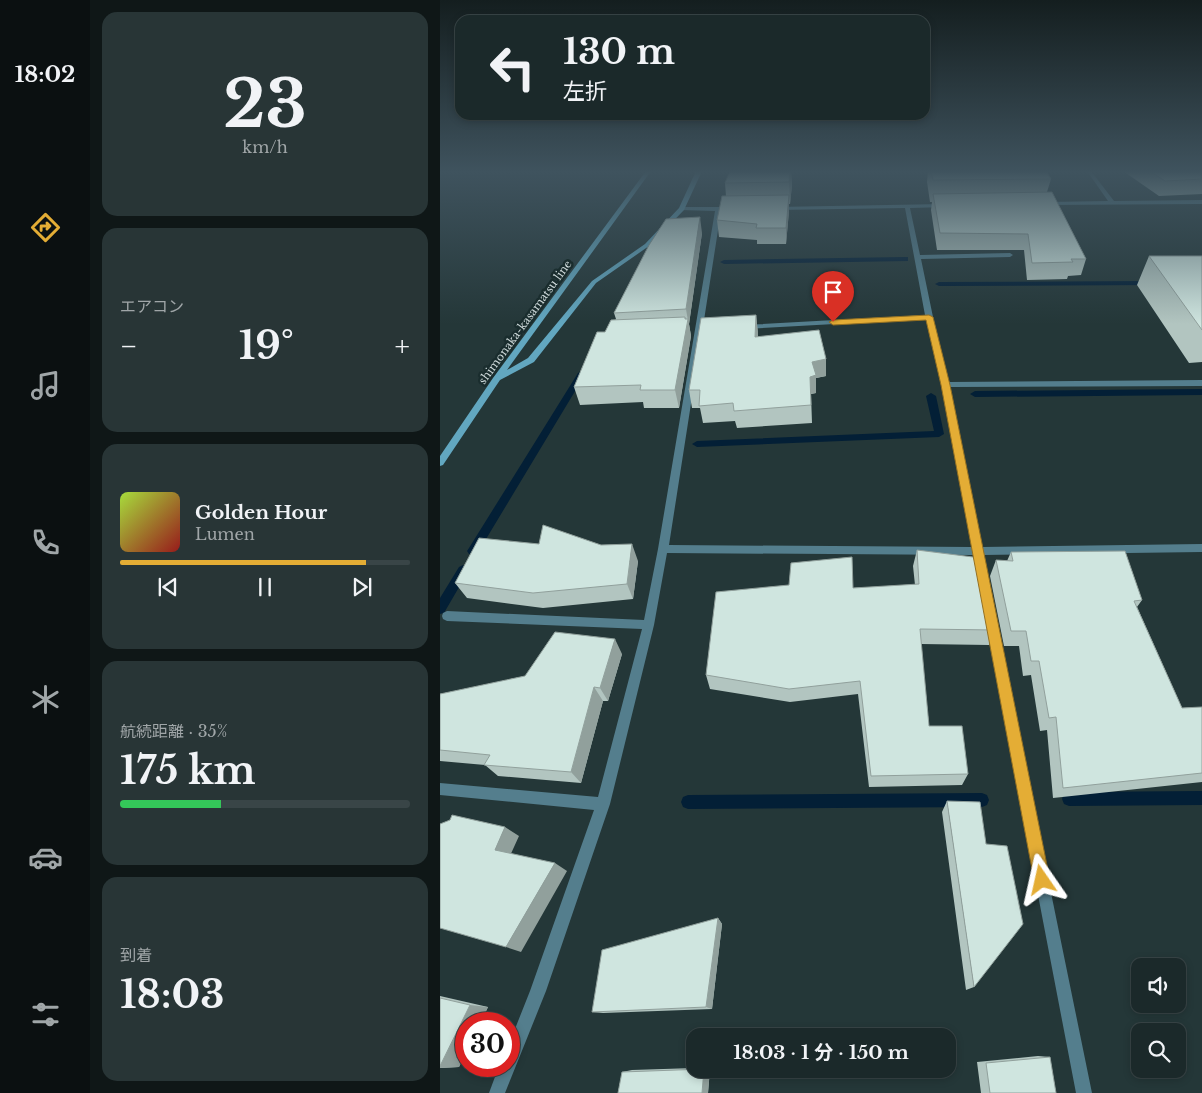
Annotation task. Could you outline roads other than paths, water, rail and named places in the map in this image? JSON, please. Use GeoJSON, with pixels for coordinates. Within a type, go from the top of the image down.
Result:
{"type":"FeatureCollection","features":[{"type":"Feature","properties":{"kind":"main road","name":"shimonaka-kasamatsu line"},"geometry":{"type":"LineString","coordinates":[[440,463],[496,380],[610,222]]}},
{"type":"Feature","properties":{"kind":"main road"},"geometry":{"type":"LineString","coordinates":[[496,380],[531,360],[594,282],[647,245],[669,222]]}},
{"type":"Feature","properties":{"kind":"street"},"geometry":{"type":"LineString","coordinates":[[520,1036],[538,991],[603,804],[649,625],[699,329],[720,222]]}},
{"type":"Feature","properties":{"kind":"street"},"geometry":{"type":"LineString","coordinates":[[910,222],[929,317],[946,385],[982,580]]}},
{"type":"Feature","properties":{"kind":"street"},"geometry":{"type":"LineString","coordinates":[[917,256],[1010,255]]}},
{"type":"Feature","properties":{"kind":"street"},"geometry":{"type":"LineString","coordinates":[[737,327],[929,317]]}},
{"type":"Feature","properties":{"kind":"street"},"geometry":{"type":"LineString","coordinates":[[946,385],[1202,383]]}},
{"type":"Feature","properties":{"kind":"street"},"geometry":{"type":"LineString","coordinates":[[663,549],[977,551],[1202,548]]}},
{"type":"Feature","properties":{"kind":"street"},"geometry":{"type":"LineString","coordinates":[[988,609],[1084,1093]]}},
{"type":"Feature","properties":{"kind":"street"},"geometry":{"type":"LineString","coordinates":[[447,616],[649,625]]}},
{"type":"Feature","properties":{"kind":"street"},"geometry":{"type":"LineString","coordinates":[[440,789],[603,804]]}},
{"type":"Feature","properties":{"kind":"street"},"geometry":{"type":"LineString","coordinates":[[497,1093],[503,1077]]}},
{"type":"Feature","properties":{"kind":"waterway"},"geometry":{"type":"LineString","coordinates":[[724,262],[905,259]]}},
{"type":"Feature","properties":{"kind":"waterway"},"geometry":{"type":"LineString","coordinates":[[939,284],[1152,283]]}},
{"type":"Feature","properties":{"kind":"waterway"},"geometry":{"type":"LineString","coordinates":[[473,551],[582,373]]}},
{"type":"Feature","properties":{"kind":"waterway"},"geometry":{"type":"LineString","coordinates":[[975,394],[1202,392]]}},
{"type":"Feature","properties":{"kind":"waterway"},"geometry":{"type":"LineString","coordinates":[[697,444],[939,434],[931,396]]}},
{"type":"Feature","properties":{"kind":"waterway"},"geometry":{"type":"LineString","coordinates":[[440,609],[463,570]]}},
{"type":"Feature","properties":{"kind":"waterway"},"geometry":{"type":"LineString","coordinates":[[1069,799],[1202,798]]}},
{"type":"Feature","properties":{"kind":"waterway"},"geometry":{"type":"LineString","coordinates":[[688,802],[982,800]]}}]}
